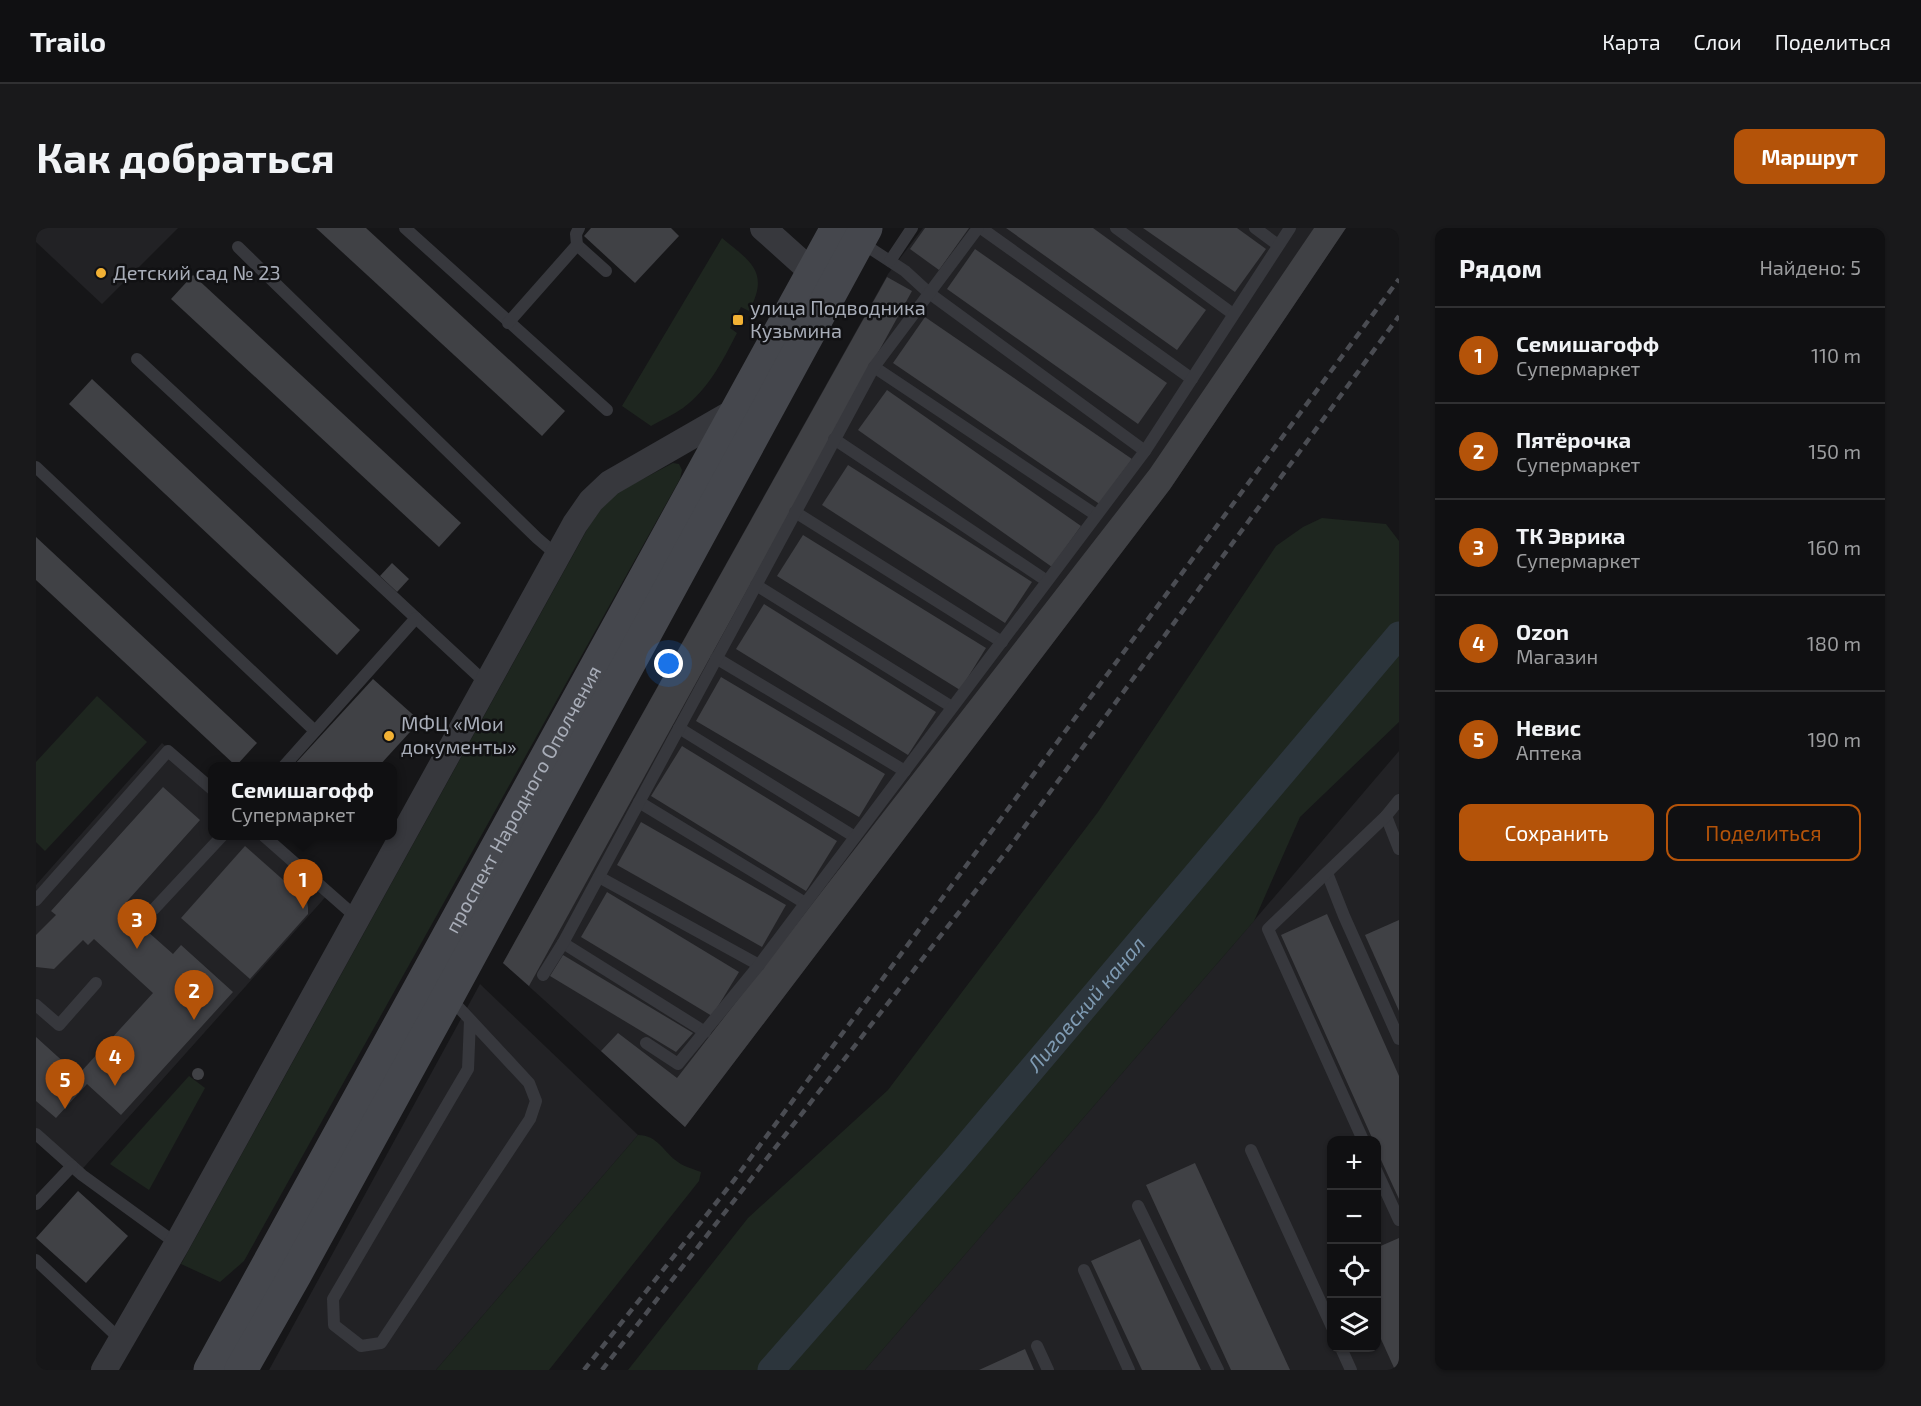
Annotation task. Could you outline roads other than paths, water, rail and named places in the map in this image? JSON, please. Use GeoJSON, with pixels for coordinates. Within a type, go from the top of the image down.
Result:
{"type":"FeatureCollection","features":[{"type":"Feature","properties":{"kind":"main road","name":"проспект Народного Ополчения"},"geometry":{"type":"LineString","coordinates":[[210,1370],[737,410],[854,232]]}},
{"type":"Feature","properties":{"kind":"main road","name":"проспект Народного Ополчения"},"geometry":{"type":"LineString","coordinates":[[240,1370],[295,1275],[676,579],[825,274]]}},
{"type":"Feature","properties":{"kind":"street"},"geometry":{"type":"LineString","coordinates":[[763,228],[825,274]]}},
{"type":"Feature","properties":{"kind":"street"},"geometry":{"type":"LineString","coordinates":[[104,1370],[177,1244],[357,916],[591,501],[610,483],[737,410]]}},
{"type":"Feature","properties":{"kind":"lane"},"geometry":{"type":"LineString","coordinates":[[405,228],[607,410]]}},
{"type":"Feature","properties":{"kind":"lane"},"geometry":{"type":"LineString","coordinates":[[579,228],[576,234],[577,245],[606,271]]}},
{"type":"Feature","properties":{"kind":"lane"},"geometry":{"type":"LineString","coordinates":[[890,261],[912,228]]}},
{"type":"Feature","properties":{"kind":"lane"},"geometry":{"type":"LineString","coordinates":[[543,975],[599,877],[874,367],[980,228],[1192,379]]}},
{"type":"Feature","properties":{"kind":"lane"},"geometry":{"type":"LineString","coordinates":[[1116,228],[1233,314]]}},
{"type":"Feature","properties":{"kind":"lane"},"geometry":{"type":"LineString","coordinates":[[1255,228],[1278,245]]}},
{"type":"Feature","properties":{"kind":"lane"},"geometry":{"type":"LineString","coordinates":[[646,1043],[678,1064],[759,965],[1145,451],[1290,228]]}},
{"type":"Feature","properties":{"kind":"lane"},"geometry":{"type":"LineString","coordinates":[[854,232],[905,271],[929,293],[1145,451]]}},
{"type":"Feature","properties":{"kind":"lane"},"geometry":{"type":"LineString","coordinates":[[508,322],[577,245]]}},
{"type":"Feature","properties":{"kind":"lane"},"geometry":{"type":"LineString","coordinates":[[238,247],[558,556]]}},
{"type":"Feature","properties":{"kind":"lane"},"geometry":{"type":"LineString","coordinates":[[137,359],[487,684]]}},
{"type":"Feature","properties":{"kind":"lane"},"geometry":{"type":"LineString","coordinates":[[874,367],[1096,515]]}},
{"type":"Feature","properties":{"kind":"lane"},"geometry":{"type":"LineString","coordinates":[[834,438],[1047,581]]}},
{"type":"Feature","properties":{"kind":"lane"},"geometry":{"type":"LineString","coordinates":[[36,467],[315,731]]}},
{"type":"Feature","properties":{"kind":"lane"},"geometry":{"type":"LineString","coordinates":[[795,512],[1002,642]]}},
{"type":"Feature","properties":{"kind":"lane"},"geometry":{"type":"LineString","coordinates":[[756,585],[952,707]]}},
{"type":"Feature","properties":{"kind":"lane"},"geometry":{"type":"LineString","coordinates":[[288,762],[416,618]]}},
{"type":"Feature","properties":{"kind":"lane"},"geometry":{"type":"LineString","coordinates":[[716,658],[905,771]]}},
{"type":"Feature","properties":{"kind":"lane"},"geometry":{"type":"LineString","coordinates":[[679,728],[855,837]]}},
{"type":"Feature","properties":{"kind":"lane"},"geometry":{"type":"LineString","coordinates":[[36,900],[168,751],[208,786]]}},
{"type":"Feature","properties":{"kind":"lane"},"geometry":{"type":"LineString","coordinates":[[1361,1136],[1268,929],[1386,816],[1399,800]]}},
{"type":"Feature","properties":{"kind":"lane"},"geometry":{"type":"LineString","coordinates":[[639,802],[805,903]]}},
{"type":"Feature","properties":{"kind":"lane"},"geometry":{"type":"LineString","coordinates":[[1386,816],[1399,849]]}},
{"type":"Feature","properties":{"kind":"lane"},"geometry":{"type":"LineString","coordinates":[[154,909],[218,840]]}},
{"type":"Feature","properties":{"kind":"lane"},"geometry":{"type":"LineString","coordinates":[[269,840],[357,916]]}},
{"type":"Feature","properties":{"kind":"lane"},"geometry":{"type":"LineString","coordinates":[[1327,873],[1399,1039]]}},
{"type":"Feature","properties":{"kind":"lane"},"geometry":{"type":"LineString","coordinates":[[599,877],[759,965]]}},
{"type":"Feature","properties":{"kind":"lane"},"geometry":{"type":"LineString","coordinates":[[563,943],[705,1032]]}},
{"type":"Feature","properties":{"kind":"lane"},"geometry":{"type":"LineString","coordinates":[[36,1005],[59,1025],[96,983]]}},
{"type":"Feature","properties":{"kind":"lane"},"geometry":{"type":"LineString","coordinates":[[448,996],[529,1083],[536,1101],[530,1119],[381,1343],[361,1346],[334,1325],[333,1299],[468,1069],[470,1020]]}},
{"type":"Feature","properties":{"kind":"lane"},"geometry":{"type":"LineString","coordinates":[[36,1134],[72,1166],[177,1244]]}},
{"type":"Feature","properties":{"kind":"lane"},"geometry":{"type":"LineString","coordinates":[[1251,1150],[1327,1316]]}},
{"type":"Feature","properties":{"kind":"lane"},"geometry":{"type":"LineString","coordinates":[[36,1204],[72,1166]]}},
{"type":"Feature","properties":{"kind":"lane"},"geometry":{"type":"LineString","coordinates":[[1381,1179],[1399,1220]]}},
{"type":"Feature","properties":{"kind":"lane"},"geometry":{"type":"LineString","coordinates":[[1138,1206],[1218,1370]]}},
{"type":"Feature","properties":{"kind":"lane"},"geometry":{"type":"LineString","coordinates":[[36,1260],[121,1340]]}},
{"type":"Feature","properties":{"kind":"lane"},"geometry":{"type":"LineString","coordinates":[[1084,1270],[1129,1370]]}},
{"type":"Feature","properties":{"kind":"lane"},"geometry":{"type":"LineString","coordinates":[[1037,1346],[1048,1370]]}},
{"type":"Feature","properties":{"kind":"lane"},"geometry":{"type":"LineString","coordinates":[[1343,1352],[1351,1370]]}},
{"type":"Feature","properties":{"kind":"waterway","name":"Лиговский канал"},"geometry":{"type":"LineString","coordinates":[[771,1370],[955,1160],[1399,635]]}},
{"type":"Feature","properties":{"kind":"railway"},"geometry":{"type":"LineString","coordinates":[[584,1370],[735,1179],[1399,279]]}},
{"type":"Feature","properties":{"kind":"railway"},"geometry":{"type":"LineString","coordinates":[[602,1370],[1009,848],[1399,316]]}},
{"type":"Feature","properties":{"kind":"place","name":"Детский сад № 23"},"geometry":{"type":"Point","coordinates":[101,273]}},
{"type":"Feature","properties":{"kind":"place","name":"улица Подводника Кузьмина"},"geometry":{"type":"Point","coordinates":[738,320]}},
{"type":"Feature","properties":{"kind":"place","name":"МФЦ «Мои документы»"},"geometry":{"type":"Point","coordinates":[389,736]}},
{"type":"Feature","properties":{"kind":"place","name":"Семишагофф"},"geometry":{"type":"Point","coordinates":[303,909]}},
{"type":"Feature","properties":{"kind":"place","name":"ТК Эврика"},"geometry":{"type":"Point","coordinates":[137,949]}},
{"type":"Feature","properties":{"kind":"place","name":"Пятёрочка"},"geometry":{"type":"Point","coordinates":[194,1020]}},
{"type":"Feature","properties":{"kind":"place","name":"Ozon"},"geometry":{"type":"Point","coordinates":[115,1086]}},
{"type":"Feature","properties":{"kind":"place","name":"Невис"},"geometry":{"type":"Point","coordinates":[65,1109]}}]}
